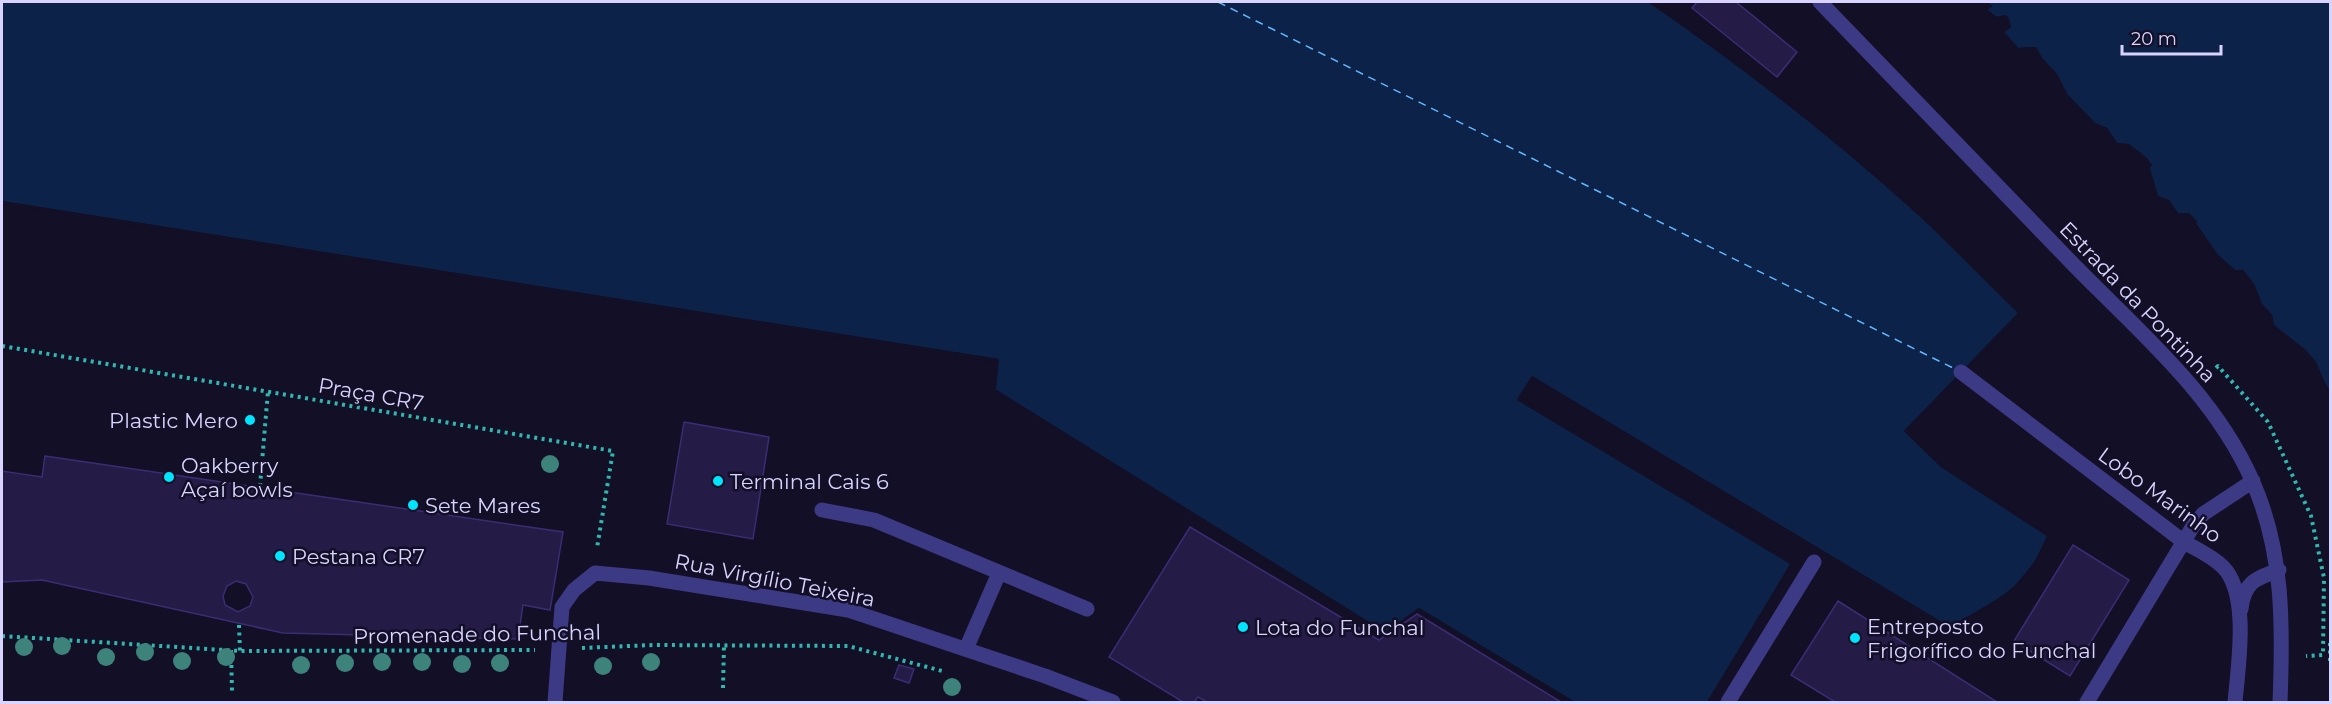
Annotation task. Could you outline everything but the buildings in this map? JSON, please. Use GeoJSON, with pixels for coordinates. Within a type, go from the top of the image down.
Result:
{"type":"FeatureCollection","features":[{"type":"Feature","properties":{"kind":"lane","name":"Estrada da Pontinha"},"geometry":{"type":"LineString","coordinates":[[1820,2],[2179,371],[2234,442],[2253,481],[2279,570],[2282,613],[2280,702]]}},
{"type":"Feature","properties":{"kind":"lane","name":"Lobo Marinho"},"geometry":{"type":"LineString","coordinates":[[1961,372],[2184,542],[2222,566],[2232,579],[2240,621],[2235,702]]}},
{"type":"Feature","properties":{"kind":"lane"},"geometry":{"type":"LineString","coordinates":[[2087,702],[2203,514],[2253,481]]}},
{"type":"Feature","properties":{"kind":"lane"},"geometry":{"type":"LineString","coordinates":[[822,510],[874,520],[1087,609]]}},
{"type":"Feature","properties":{"kind":"lane"},"geometry":{"type":"LineString","coordinates":[[1728,702],[1814,562]]}},
{"type":"Feature","properties":{"kind":"lane"},"geometry":{"type":"LineString","coordinates":[[2240,621],[2243,593],[2260,577],[2279,570]]}},
{"type":"Feature","properties":{"kind":"lane"},"geometry":{"type":"LineString","coordinates":[[555,702],[557,650],[562,607],[574,590],[595,573]]}},
{"type":"Feature","properties":{"kind":"lane","name":"Rua Virgílio Teixeira"},"geometry":{"type":"LineString","coordinates":[[595,573],[660,580],[848,610],[966,649],[1113,702]]}},
{"type":"Feature","properties":{"kind":"lane"},"geometry":{"type":"LineString","coordinates":[[966,649],[999,573]]}},
{"type":"Feature","properties":{"kind":"path","name":"Praça CR7"},"geometry":{"type":"LineString","coordinates":[[2,346],[613,451],[598,540],[595,573]]}},
{"type":"Feature","properties":{"kind":"path"},"geometry":{"type":"LineString","coordinates":[[2216,368],[2218,366],[2268,422],[2311,516],[2328,579],[2323,655],[2305,656]]}},
{"type":"Feature","properties":{"kind":"path"},"geometry":{"type":"LineString","coordinates":[[260,486],[268,391]]}},
{"type":"Feature","properties":{"kind":"path"},"geometry":{"type":"LineString","coordinates":[[239,625],[240,651]]}},
{"type":"Feature","properties":{"kind":"path","name":"Promenade do Funchal"},"geometry":{"type":"LineString","coordinates":[[2,636],[240,651],[557,650],[724,645],[848,646],[958,675]]}},
{"type":"Feature","properties":{"kind":"path"},"geometry":{"type":"LineString","coordinates":[[2331,643],[2331,663]]}},
{"type":"Feature","properties":{"kind":"path"},"geometry":{"type":"LineString","coordinates":[[723,688],[724,645]]}},
{"type":"Feature","properties":{"kind":"path"},"geometry":{"type":"LineString","coordinates":[[231,650],[232,691]]}},
{"type":"Feature","properties":{"kind":"water"},"geometry":{"type":"Polygon","coordinates":[[[2,2],[1648,2],[1752,77],[1885,185],[1956,250],[2018,313],[1904,431],[1941,467],[2047,536],[2039,554],[2019,581],[1995,600],[1950,627],[1532,376],[1517,400],[1791,564],[1707,702],[1575,702],[1419,608],[1385,632],[995,389],[998,359],[2,201],[2,2]]]}},
{"type":"Feature","properties":{"kind":"water"},"geometry":{"type":"Polygon","coordinates":[[[1987,2],[2330,2],[2330,391],[2306,351],[2274,325],[2272,315],[2262,304],[2254,284],[2243,270],[2235,270],[2218,255],[2189,213],[2178,213],[2169,201],[2158,196],[2147,161],[2142,155],[2128,145],[2117,143],[2107,128],[2095,123],[2067,94],[2057,74],[2042,58],[2036,47],[2018,48],[2004,32],[2011,27],[2006,15],[1997,17],[1986,9],[1992,6],[1987,2]]]}},
{"type":"Feature","properties":{"kind":"pier"},"geometry":{"type":"Polygon","coordinates":[[[1648,2],[1654,2],[1741,63],[1845,146],[1921,213],[2021,311],[2021,315],[1908,430],[1943,465],[2050,535],[2037,563],[2011,595],[1948,630],[1533,380],[1521,398],[1793,562],[1710,702],[1707,702],[1790,564],[1517,399],[1532,376],[1950,627],[2009,593],[2035,561],[2047,536],[1941,467],[1904,431],[2018,313],[1919,215],[1843,148],[1740,65],[1648,2]]]}},
{"type":"Feature","properties":{"kind":"pier"},"geometry":{"type":"Polygon","coordinates":[[[1984,2],[1993,6],[1987,10],[1997,17],[2006,15],[2009,18],[2011,27],[2004,32],[2018,48],[2036,47],[2042,58],[2057,74],[2067,94],[2095,123],[2107,128],[2117,143],[2129,144],[2147,158],[2152,165],[2149,169],[2158,196],[2169,200],[2178,213],[2189,213],[2197,221],[2196,226],[2218,255],[2235,270],[2243,270],[2254,284],[2262,304],[2272,315],[2274,325],[2306,350],[2316,362],[2330,394],[2304,353],[2272,327],[2269,316],[2260,306],[2251,285],[2241,273],[2233,273],[2216,257],[2193,228],[2195,222],[2188,216],[2176,215],[2167,203],[2156,198],[2145,161],[2127,147],[2115,145],[2105,131],[2093,126],[2065,96],[2055,76],[2039,60],[2035,50],[2017,51],[2001,34],[2001,30],[2008,26],[2006,20],[1996,20],[1984,12],[1983,8],[1987,5],[1984,2]]]}},
{"type":"Feature","properties":{"kind":"pier"},"geometry":{"type":"Polygon","coordinates":[[[2,201],[999,359],[996,390],[1385,632],[1419,608],[1575,702],[1569,702],[1419,611],[1383,635],[994,392],[995,362],[2,204],[2,201]]]}},
{"type":"Feature","properties":{"kind":"ferry route"},"geometry":{"type":"LineString","coordinates":[[1218,2],[1955,369]]}},
{"type":"Feature","properties":{"kind":"place","name":"Plastic Mero"},"geometry":{"type":"Point","coordinates":[250,420]}},
{"type":"Feature","properties":{"kind":"place","name":"Oakberry Açaí bowls"},"geometry":{"type":"Point","coordinates":[169,477]}},
{"type":"Feature","properties":{"kind":"place","name":"Terminal Cais 6"},"geometry":{"type":"Point","coordinates":[718,481]}},
{"type":"Feature","properties":{"kind":"place","name":"Sete Mares"},"geometry":{"type":"Point","coordinates":[413,505]}},
{"type":"Feature","properties":{"kind":"place","name":"Pestana CR7"},"geometry":{"type":"Point","coordinates":[280,556]}},
{"type":"Feature","properties":{"kind":"place","name":"Lota do Funchal"},"geometry":{"type":"Point","coordinates":[1243,627]}},
{"type":"Feature","properties":{"kind":"place","name":"Entreposto Frigorífico do Funchal"},"geometry":{"type":"Point","coordinates":[1855,638]}}]}
